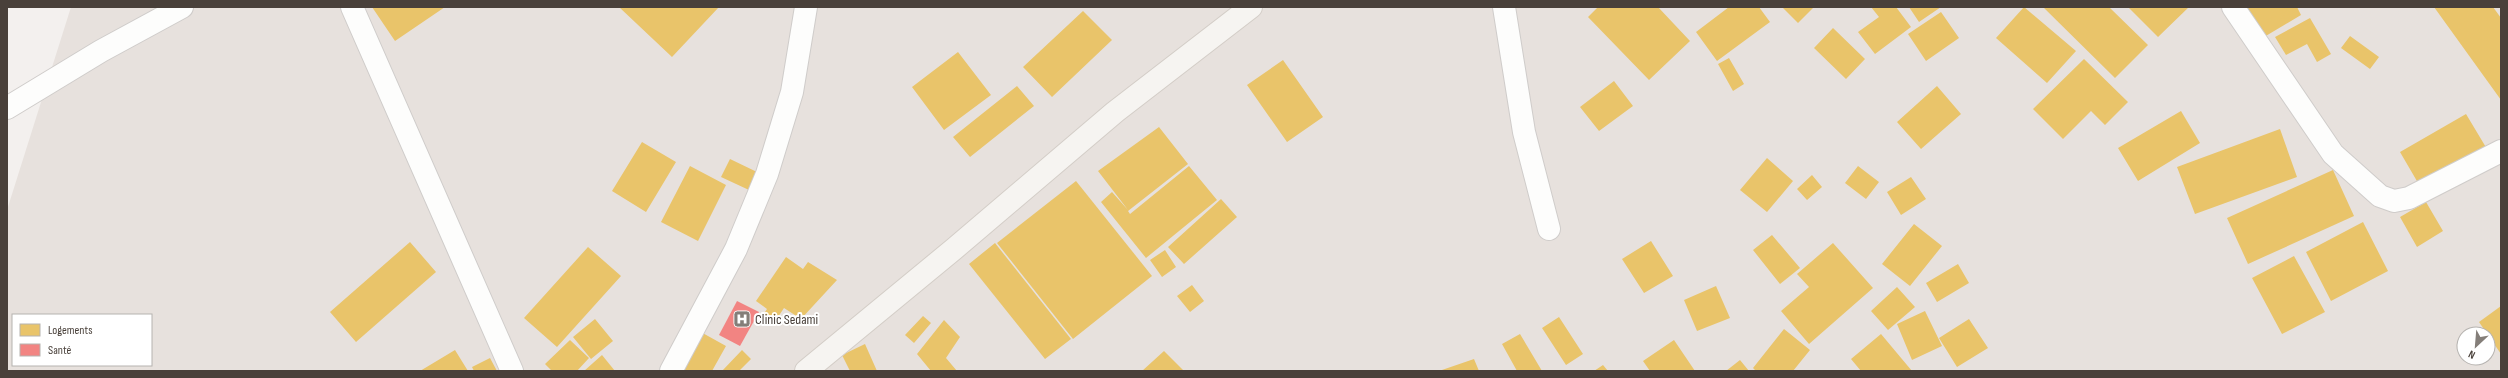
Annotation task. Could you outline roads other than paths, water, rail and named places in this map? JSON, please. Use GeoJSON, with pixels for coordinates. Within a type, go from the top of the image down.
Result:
{"type":"FeatureCollection","features":[{"type":"Feature","properties":{"kind":"main road"},"geometry":{"type":"LineString","coordinates":[[806,371],[954,249],[1116,112],[1251,7]]}},
{"type":"Feature","properties":{"kind":"street"},"geometry":{"type":"LineString","coordinates":[[7,108],[101,51],[182,7]]}},
{"type":"Feature","properties":{"kind":"street"},"geometry":{"type":"LineString","coordinates":[[352,7],[512,371]]}},
{"type":"Feature","properties":{"kind":"street"},"geometry":{"type":"LineString","coordinates":[[670,371],[736,249],[767,174],[792,92],[806,7]]}},
{"type":"Feature","properties":{"kind":"street"},"geometry":{"type":"LineString","coordinates":[[1504,7],[1523,125],[1549,229]]}},
{"type":"Feature","properties":{"kind":"street"},"geometry":{"type":"LineString","coordinates":[[2233,7],[2333,154],[2380,196],[2394,201],[2408,198],[2501,151]]}},
{"type":"Feature","properties":{"kind":"place","name":"Clinic Sedami"},"geometry":{"type":"Point","coordinates":[742,319]}}]}
